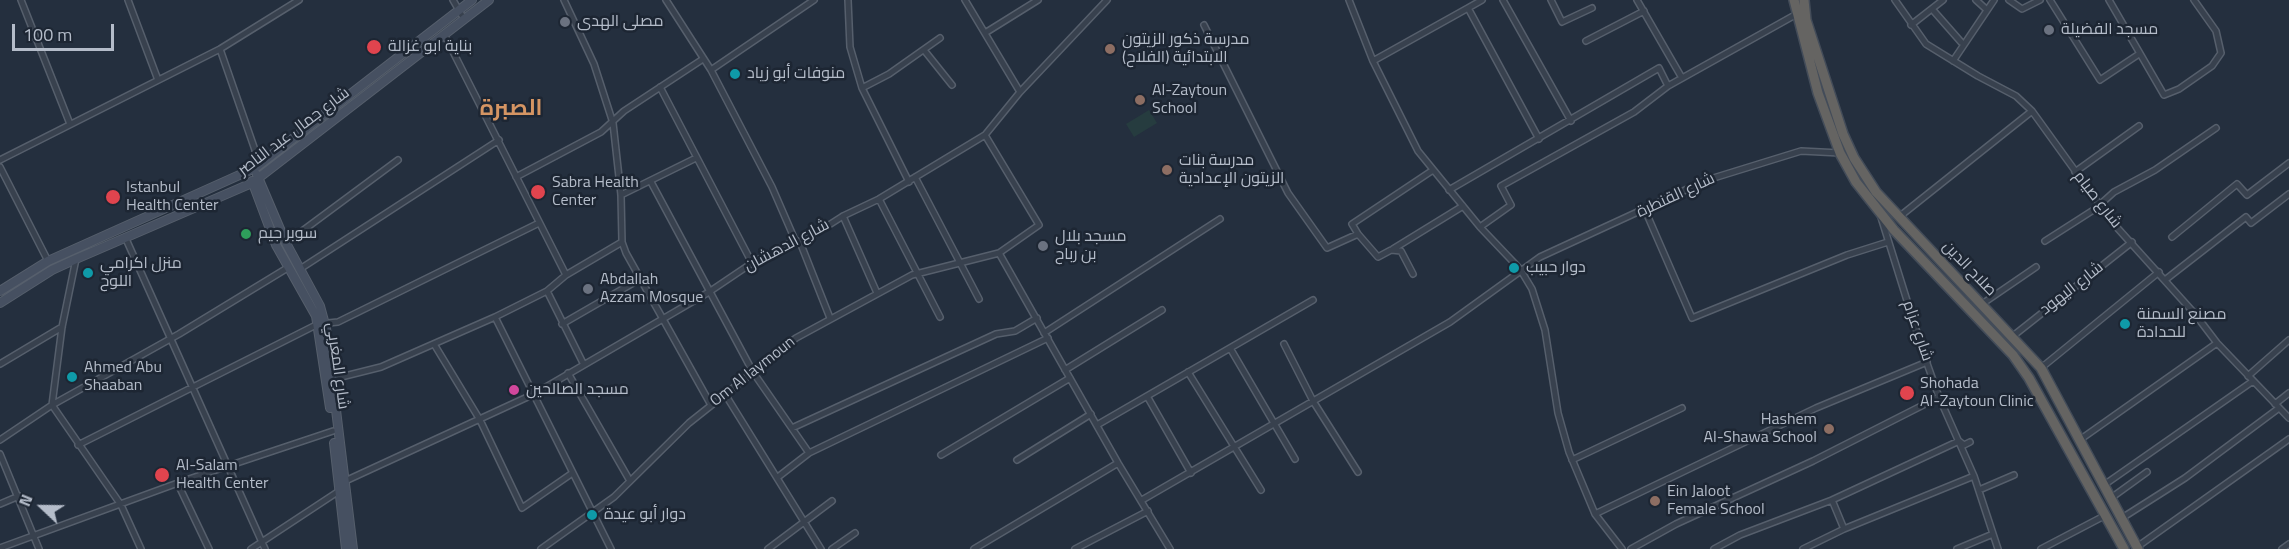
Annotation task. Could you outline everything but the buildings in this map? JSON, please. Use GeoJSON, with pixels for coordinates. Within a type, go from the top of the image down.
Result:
{"type":"FeatureCollection","features":[{"type":"Feature","properties":{"kind":"highway","name":"صلاح الدين"},"geometry":{"type":"LineString","coordinates":[[1794,0],[1796,15],[1818,93],[1840,153],[1856,182],[1879,212],[2013,355],[2029,378],[2124,549]]}},
{"type":"Feature","properties":{"kind":"highway","name":"صلاح الدين"},"geometry":{"type":"LineString","coordinates":[[1804,0],[1806,20],[1843,134],[1854,158],[1876,192],[2041,368],[2081,439],[2137,548]]}},
{"type":"Feature","properties":{"kind":"main road","name":"شارع جمال عبد الناصر"},"geometry":{"type":"LineString","coordinates":[[0,291],[48,261],[255,168],[472,0]]}},
{"type":"Feature","properties":{"kind":"main road","name":"شارع جمال عبد الناصر"},"geometry":{"type":"LineString","coordinates":[[0,303],[52,270],[255,181],[489,0]]}},
{"type":"Feature","properties":{"kind":"main road"},"geometry":{"type":"LineString","coordinates":[[255,168],[255,181]]}},
{"type":"Feature","properties":{"kind":"main road","name":"شارع المغربي"},"geometry":{"type":"LineString","coordinates":[[255,181],[320,306],[338,494],[346,549]]}},
{"type":"Feature","properties":{"kind":"main road","name":"شارع المغربي"},"geometry":{"type":"LineString","coordinates":[[255,181],[276,245],[321,324],[333,379],[352,549]]}},
{"type":"Feature","properties":{"kind":"street"},"geometry":{"type":"LineString","coordinates":[[21,0],[70,124]]}},
{"type":"Feature","properties":{"kind":"street"},"geometry":{"type":"LineString","coordinates":[[128,0],[158,81]]}},
{"type":"Feature","properties":{"kind":"street"},"geometry":{"type":"LineString","coordinates":[[0,160],[220,49],[299,0]]}},
{"type":"Feature","properties":{"kind":"street"},"geometry":{"type":"LineString","coordinates":[[453,0],[464,19]]}},
{"type":"Feature","properties":{"kind":"street"},"geometry":{"type":"LineString","coordinates":[[564,0],[594,64],[613,123],[621,195],[622,242],[640,279],[711,405]]}},
{"type":"Feature","properties":{"kind":"street"},"geometry":{"type":"LineString","coordinates":[[666,0],[711,70],[772,187],[830,318]]}},
{"type":"Feature","properties":{"kind":"street"},"geometry":{"type":"LineString","coordinates":[[711,70],[814,0]]}},
{"type":"Feature","properties":{"kind":"street"},"geometry":{"type":"LineString","coordinates":[[848,0],[850,48],[862,88],[979,299]]}},
{"type":"Feature","properties":{"kind":"street"},"geometry":{"type":"LineString","coordinates":[[965,0],[1020,92]]}},
{"type":"Feature","properties":{"kind":"street"},"geometry":{"type":"LineString","coordinates":[[985,33],[1038,0]]}},
{"type":"Feature","properties":{"kind":"street","name":"شارع الدهشان"},"geometry":{"type":"LineString","coordinates":[[343,482],[446,432],[480,420],[534,394],[583,363],[709,292],[752,263],[879,200],[985,135],[1020,92],[1107,0]]}},
{"type":"Feature","properties":{"kind":"street"},"geometry":{"type":"LineString","coordinates":[[1349,0],[1373,61],[1418,151],[1480,227],[1520,269],[1539,308],[1552,366],[1558,413],[1572,460],[1595,514],[1622,549]]}},
{"type":"Feature","properties":{"kind":"street"},"geometry":{"type":"LineString","coordinates":[[1373,61],[1482,0]]}},
{"type":"Feature","properties":{"kind":"street"},"geometry":{"type":"LineString","coordinates":[[1503,0],[1571,121]]}},
{"type":"Feature","properties":{"kind":"street"},"geometry":{"type":"LineString","coordinates":[[1551,0],[1562,22],[1592,8]]}},
{"type":"Feature","properties":{"kind":"street"},"geometry":{"type":"LineString","coordinates":[[1637,0],[1682,78]]}},
{"type":"Feature","properties":{"kind":"street","name":"شارع صيام"},"geometry":{"type":"LineString","coordinates":[[1895,0],[1911,26],[1926,44],[2016,96],[2042,121],[2074,172],[2098,204],[2159,272],[2217,343],[2289,418]]}},
{"type":"Feature","properties":{"kind":"street"},"geometry":{"type":"LineString","coordinates":[[1911,26],[1943,0]]}},
{"type":"Feature","properties":{"kind":"street"},"geometry":{"type":"LineString","coordinates":[[1976,0],[1987,10]]}},
{"type":"Feature","properties":{"kind":"street"},"geometry":{"type":"LineString","coordinates":[[1953,61],[1994,0]]}},
{"type":"Feature","properties":{"kind":"street"},"geometry":{"type":"LineString","coordinates":[[2009,0],[2022,9],[2040,0]]}},
{"type":"Feature","properties":{"kind":"street"},"geometry":{"type":"LineString","coordinates":[[2050,0],[2100,80],[2139,54]]}},
{"type":"Feature","properties":{"kind":"street"},"geometry":{"type":"LineString","coordinates":[[2109,0],[2164,95],[2180,89],[2217,61],[2221,53],[2216,31],[2194,0]]}},
{"type":"Feature","properties":{"kind":"street"},"geometry":{"type":"LineString","coordinates":[[1468,8],[1539,139]]}},
{"type":"Feature","properties":{"kind":"street"},"geometry":{"type":"LineString","coordinates":[[1932,9],[1961,42]]}},
{"type":"Feature","properties":{"kind":"street"},"geometry":{"type":"LineString","coordinates":[[1586,41],[1644,11]]}},
{"type":"Feature","properties":{"kind":"street"},"geometry":{"type":"LineString","coordinates":[[1480,227],[1511,206],[1501,186],[1634,112],[1668,86],[1796,15]]}},
{"type":"Feature","properties":{"kind":"street"},"geometry":{"type":"LineString","coordinates":[[1204,25],[1288,193],[1327,248],[1359,234]]}},
{"type":"Feature","properties":{"kind":"street"},"geometry":{"type":"LineString","coordinates":[[444,34],[566,275]]}},
{"type":"Feature","properties":{"kind":"street"},"geometry":{"type":"LineString","coordinates":[[862,88],[924,50],[939,38]]}},
{"type":"Feature","properties":{"kind":"street"},"geometry":{"type":"LineString","coordinates":[[220,49],[255,150],[255,168]]}},
{"type":"Feature","properties":{"kind":"street"},"geometry":{"type":"LineString","coordinates":[[924,50],[952,85]]}},
{"type":"Feature","properties":{"kind":"street"},"geometry":{"type":"LineString","coordinates":[[516,177],[584,142],[613,123],[624,111],[703,59]]}},
{"type":"Feature","properties":{"kind":"street"},"geometry":{"type":"LineString","coordinates":[[1449,190],[1659,68],[1668,86]]}},
{"type":"Feature","properties":{"kind":"street"},"geometry":{"type":"LineString","coordinates":[[660,87],[752,263]]}},
{"type":"Feature","properties":{"kind":"street"},"geometry":{"type":"LineString","coordinates":[[1899,217],[2032,111]]}},
{"type":"Feature","properties":{"kind":"street"},"geometry":{"type":"LineString","coordinates":[[2074,172],[2139,126]]}},
{"type":"Feature","properties":{"kind":"street"},"geometry":{"type":"LineString","coordinates":[[2046,241],[2114,192],[2155,170],[2216,128]]}},
{"type":"Feature","properties":{"kind":"street","name":"Om Al laymoun"},"geometry":{"type":"LineString","coordinates":[[541,549],[592,515],[689,423],[796,338],[877,293],[918,274],[999,253],[1039,225],[985,135]]}},
{"type":"Feature","properties":{"kind":"street"},"geometry":{"type":"LineString","coordinates":[[300,269],[499,140]]}},
{"type":"Feature","properties":{"kind":"street","name":"شارع القنطرة"},"geometry":{"type":"LineString","coordinates":[[1142,500],[1450,322],[1520,269],[1707,180],[1762,161],[1802,151],[1840,153]]}},
{"type":"Feature","properties":{"kind":"street"},"geometry":{"type":"LineString","coordinates":[[621,195],[696,158]]}},
{"type":"Feature","properties":{"kind":"street"},"geometry":{"type":"LineString","coordinates":[[286,243],[398,160]]}},
{"type":"Feature","properties":{"kind":"street"},"geometry":{"type":"LineString","coordinates":[[2172,237],[2237,184],[2247,195],[2289,163]]}},
{"type":"Feature","properties":{"kind":"street"},"geometry":{"type":"LineString","coordinates":[[0,166],[48,261]]}},
{"type":"Feature","properties":{"kind":"street"},"geometry":{"type":"LineString","coordinates":[[1433,170],[1352,224],[1378,257],[1463,206]]}},
{"type":"Feature","properties":{"kind":"street"},"geometry":{"type":"LineString","coordinates":[[651,182],[753,372],[809,453]]}},
{"type":"Feature","properties":{"kind":"street"},"geometry":{"type":"LineString","coordinates":[[2165,280],[2246,217],[2251,223],[2289,194]]}},
{"type":"Feature","properties":{"kind":"street"},"geometry":{"type":"LineString","coordinates":[[879,200],[940,317]]}},
{"type":"Feature","properties":{"kind":"street"},"geometry":{"type":"LineString","coordinates":[[1645,210],[1692,318],[1847,255],[1888,242]]}},
{"type":"Feature","properties":{"kind":"street","name":"شارع عزام"},"geometry":{"type":"LineString","coordinates":[[1879,212],[1939,397],[1974,476],[1998,549]]}},
{"type":"Feature","properties":{"kind":"street"},"geometry":{"type":"LineString","coordinates":[[843,216],[877,293]]}},
{"type":"Feature","properties":{"kind":"street"},"geometry":{"type":"LineString","coordinates":[[778,477],[809,453],[1046,336],[1220,219]]}},
{"type":"Feature","properties":{"kind":"street"},"geometry":{"type":"LineString","coordinates":[[78,445],[192,386],[321,324],[338,322],[540,223]]}},
{"type":"Feature","properties":{"kind":"street"},"geometry":{"type":"LineString","coordinates":[[126,239],[169,340],[263,540],[265,549]]}},
{"type":"Feature","properties":{"kind":"street"},"geometry":{"type":"LineString","coordinates":[[333,379],[381,367],[495,317],[547,291],[566,275],[622,242]]}},
{"type":"Feature","properties":{"kind":"street","name":"شارع اليهود"},"geometry":{"type":"LineString","coordinates":[[2013,336],[2132,242]]}},
{"type":"Feature","properties":{"kind":"street"},"geometry":{"type":"LineString","coordinates":[[1391,250],[1401,251],[1413,274]]}},
{"type":"Feature","properties":{"kind":"street"},"geometry":{"type":"LineString","coordinates":[[999,253],[1118,463],[1170,549]]}},
{"type":"Feature","properties":{"kind":"street"},"geometry":{"type":"LineString","coordinates":[[76,259],[62,327],[52,405],[121,505],[141,549]]}},
{"type":"Feature","properties":{"kind":"street"},"geometry":{"type":"LineString","coordinates":[[0,440],[52,405],[169,340],[289,267]]}},
{"type":"Feature","properties":{"kind":"street"},"geometry":{"type":"LineString","coordinates":[[1982,304],[2036,267]]}},
{"type":"Feature","properties":{"kind":"street"},"geometry":{"type":"LineString","coordinates":[[2041,368],[2159,272]]}},
{"type":"Feature","properties":{"kind":"street"},"geometry":{"type":"LineString","coordinates":[[562,324],[640,279]]}},
{"type":"Feature","properties":{"kind":"street"},"geometry":{"type":"LineString","coordinates":[[547,291],[583,363]]}},
{"type":"Feature","properties":{"kind":"street"},"geometry":{"type":"LineString","coordinates":[[1097,425],[1313,300]]}},
{"type":"Feature","properties":{"kind":"street"},"geometry":{"type":"LineString","coordinates":[[1065,370],[1162,310]]}},
{"type":"Feature","properties":{"kind":"street"},"geometry":{"type":"LineString","coordinates":[[495,317],[610,549]]}},
{"type":"Feature","properties":{"kind":"street"},"geometry":{"type":"LineString","coordinates":[[792,428],[996,334],[1015,331],[1037,318]]}},
{"type":"Feature","properties":{"kind":"street"},"geometry":{"type":"LineString","coordinates":[[0,364],[62,327]]}},
{"type":"Feature","properties":{"kind":"street"},"geometry":{"type":"LineString","coordinates":[[2248,376],[2289,340]]}},
{"type":"Feature","properties":{"kind":"street"},"geometry":{"type":"LineString","coordinates":[[2081,439],[2217,343]]}},
{"type":"Feature","properties":{"kind":"street"},"geometry":{"type":"LineString","coordinates":[[434,344],[480,420],[522,508],[571,474]]}},
{"type":"Feature","properties":{"kind":"street"},"geometry":{"type":"LineString","coordinates":[[1284,344],[1313,401],[1358,472]]}},
{"type":"Feature","properties":{"kind":"street"},"geometry":{"type":"LineString","coordinates":[[1230,348],[1295,459]]}},
{"type":"Feature","properties":{"kind":"street"},"geometry":{"type":"LineString","coordinates":[[1595,514],[1805,413],[1927,362]]}},
{"type":"Feature","properties":{"kind":"street"},"geometry":{"type":"LineString","coordinates":[[1188,372],[1260,490]]}},
{"type":"Feature","properties":{"kind":"street"},"geometry":{"type":"LineString","coordinates":[[568,373],[630,481]]}},
{"type":"Feature","properties":{"kind":"street"},"geometry":{"type":"LineString","coordinates":[[941,455],[1070,378]]}},
{"type":"Feature","properties":{"kind":"street"},"geometry":{"type":"LineString","coordinates":[[2104,485],[2253,381]]}},
{"type":"Feature","properties":{"kind":"street"},"geometry":{"type":"LineString","coordinates":[[725,393],[821,549]]}},
{"type":"Feature","properties":{"kind":"street"},"geometry":{"type":"LineString","coordinates":[[2122,518],[2185,478],[2277,406],[2289,393]]}},
{"type":"Feature","properties":{"kind":"street"},"geometry":{"type":"LineString","coordinates":[[1147,396],[1191,473]]}},
{"type":"Feature","properties":{"kind":"street"},"geometry":{"type":"LineString","coordinates":[[1631,549],[1676,524],[1813,461],[1939,397]]}},
{"type":"Feature","properties":{"kind":"street"},"geometry":{"type":"LineString","coordinates":[[1572,460],[1682,408]]}},
{"type":"Feature","properties":{"kind":"street"},"geometry":{"type":"LineString","coordinates":[[1017,460],[1091,414]]}},
{"type":"Feature","properties":{"kind":"street"},"geometry":{"type":"LineString","coordinates":[[0,548],[333,431]]}},
{"type":"Feature","properties":{"kind":"street"},"geometry":{"type":"LineString","coordinates":[[2137,548],[2289,439]]}},
{"type":"Feature","properties":{"kind":"street"},"geometry":{"type":"LineString","coordinates":[[1714,549],[1740,535],[1832,500],[1959,441],[1964,445],[1970,442]]}},
{"type":"Feature","properties":{"kind":"street"},"geometry":{"type":"LineString","coordinates":[[0,454],[39,549]]}},
{"type":"Feature","properties":{"kind":"street"},"geometry":{"type":"LineString","coordinates":[[974,549],[1118,463]]}},
{"type":"Feature","properties":{"kind":"street"},"geometry":{"type":"LineString","coordinates":[[2111,498],[2147,472]]}},
{"type":"Feature","properties":{"kind":"street"},"geometry":{"type":"LineString","coordinates":[[1979,490],[2014,474]]}},
{"type":"Feature","properties":{"kind":"street"},"geometry":{"type":"LineString","coordinates":[[1803,549],[1974,476]]}},
{"type":"Feature","properties":{"kind":"street"},"geometry":{"type":"LineString","coordinates":[[251,549],[338,494],[343,482]]}},
{"type":"Feature","properties":{"kind":"street"},"geometry":{"type":"LineString","coordinates":[[178,484],[209,549]]}},
{"type":"Feature","properties":{"kind":"street"},"geometry":{"type":"LineString","coordinates":[[0,504],[19,496]]}},
{"type":"Feature","properties":{"kind":"street"},"geometry":{"type":"LineString","coordinates":[[1832,500],[1844,530]]}},
{"type":"Feature","properties":{"kind":"street"},"geometry":{"type":"LineString","coordinates":[[768,549],[832,501]]}},
{"type":"Feature","properties":{"kind":"street"},"geometry":{"type":"LineString","coordinates":[[1075,549],[1148,511]]}},
{"type":"Feature","properties":{"kind":"street"},"geometry":{"type":"LineString","coordinates":[[2041,549],[2106,515]]}},
{"type":"Feature","properties":{"kind":"street"},"geometry":{"type":"LineString","coordinates":[[832,549],[855,533]]}},
{"type":"Feature","properties":{"kind":"street"},"geometry":{"type":"LineString","coordinates":[[1957,549],[1993,534]]}},
{"type":"Feature","properties":{"kind":"street"},"geometry":{"type":"LineString","coordinates":[[2282,549],[2289,544]]}},
{"type":"Feature","properties":{"kind":"green space"},"geometry":{"type":"Polygon","coordinates":[[[1149,110],[1157,123],[1134,137],[1126,124],[1149,110]]]}},
{"type":"Feature","properties":{"kind":"place","name":"مصلى الهدى"},"geometry":{"type":"Point","coordinates":[565,22]}},
{"type":"Feature","properties":{"kind":"place","name":"مسجد الفضيلة"},"geometry":{"type":"Point","coordinates":[2049,30]}},
{"type":"Feature","properties":{"kind":"place","name":"بناية ابو غزالة"},"geometry":{"type":"Point","coordinates":[374,47]}},
{"type":"Feature","properties":{"kind":"place","name":"مدرسة ذكور الزيتون الابتدائية (الفلاح)"},"geometry":{"type":"Point","coordinates":[1110,49]}},
{"type":"Feature","properties":{"kind":"place","name":"منوفات أبو زياد"},"geometry":{"type":"Point","coordinates":[735,74]}},
{"type":"Feature","properties":{"kind":"place","name":"Al-Zaytoun School"},"geometry":{"type":"Point","coordinates":[1140,100]}},
{"type":"Feature","properties":{"kind":"place","name":"مدرسة بنات الزيتون الإعدادية"},"geometry":{"type":"Point","coordinates":[1167,170]}},
{"type":"Feature","properties":{"kind":"place","name":"Sabra Health Center"},"geometry":{"type":"Point","coordinates":[538,192]}},
{"type":"Feature","properties":{"kind":"place","name":"Istanbul Health Center"},"geometry":{"type":"Point","coordinates":[113,197]}},
{"type":"Feature","properties":{"kind":"place","name":"سوبر جيم"},"geometry":{"type":"Point","coordinates":[246,234]}},
{"type":"Feature","properties":{"kind":"place","name":"مسجد بلال بن رباح"},"geometry":{"type":"Point","coordinates":[1043,246]}},
{"type":"Feature","properties":{"kind":"place","name":"دوار حبيب"},"geometry":{"type":"Point","coordinates":[1514,268]}},
{"type":"Feature","properties":{"kind":"place","name":"منزل اكرامي اللوح"},"geometry":{"type":"Point","coordinates":[88,273]}},
{"type":"Feature","properties":{"kind":"place","name":"Abdallah Azzam Mosque"},"geometry":{"type":"Point","coordinates":[588,289]}},
{"type":"Feature","properties":{"kind":"place","name":"مصنع السمنة للحدادة"},"geometry":{"type":"Point","coordinates":[2125,324]}},
{"type":"Feature","properties":{"kind":"place","name":"Ahmed Abu Shaaban"},"geometry":{"type":"Point","coordinates":[72,377]}},
{"type":"Feature","properties":{"kind":"place","name":"مسجد الصالحين"},"geometry":{"type":"Point","coordinates":[514,390]}},
{"type":"Feature","properties":{"kind":"place","name":"Shohada Al-Zaytoun Clinic"},"geometry":{"type":"Point","coordinates":[1907,393]}},
{"type":"Feature","properties":{"kind":"place","name":"Hashem Al-Shawa School"},"geometry":{"type":"Point","coordinates":[1829,429]}},
{"type":"Feature","properties":{"kind":"place","name":"Al-Salam Health Center"},"geometry":{"type":"Point","coordinates":[162,475]}},
{"type":"Feature","properties":{"kind":"place","name":"Ein Jaloot Female School"},"geometry":{"type":"Point","coordinates":[1655,501]}},
{"type":"Feature","properties":{"kind":"place","name":"دوار أبو عيدة"},"geometry":{"type":"Point","coordinates":[592,515]}},
{"type":"Feature","properties":{"kind":"district","name":"الصبرة"},"geometry":{"type":"Point","coordinates":[511,110]}}]}
